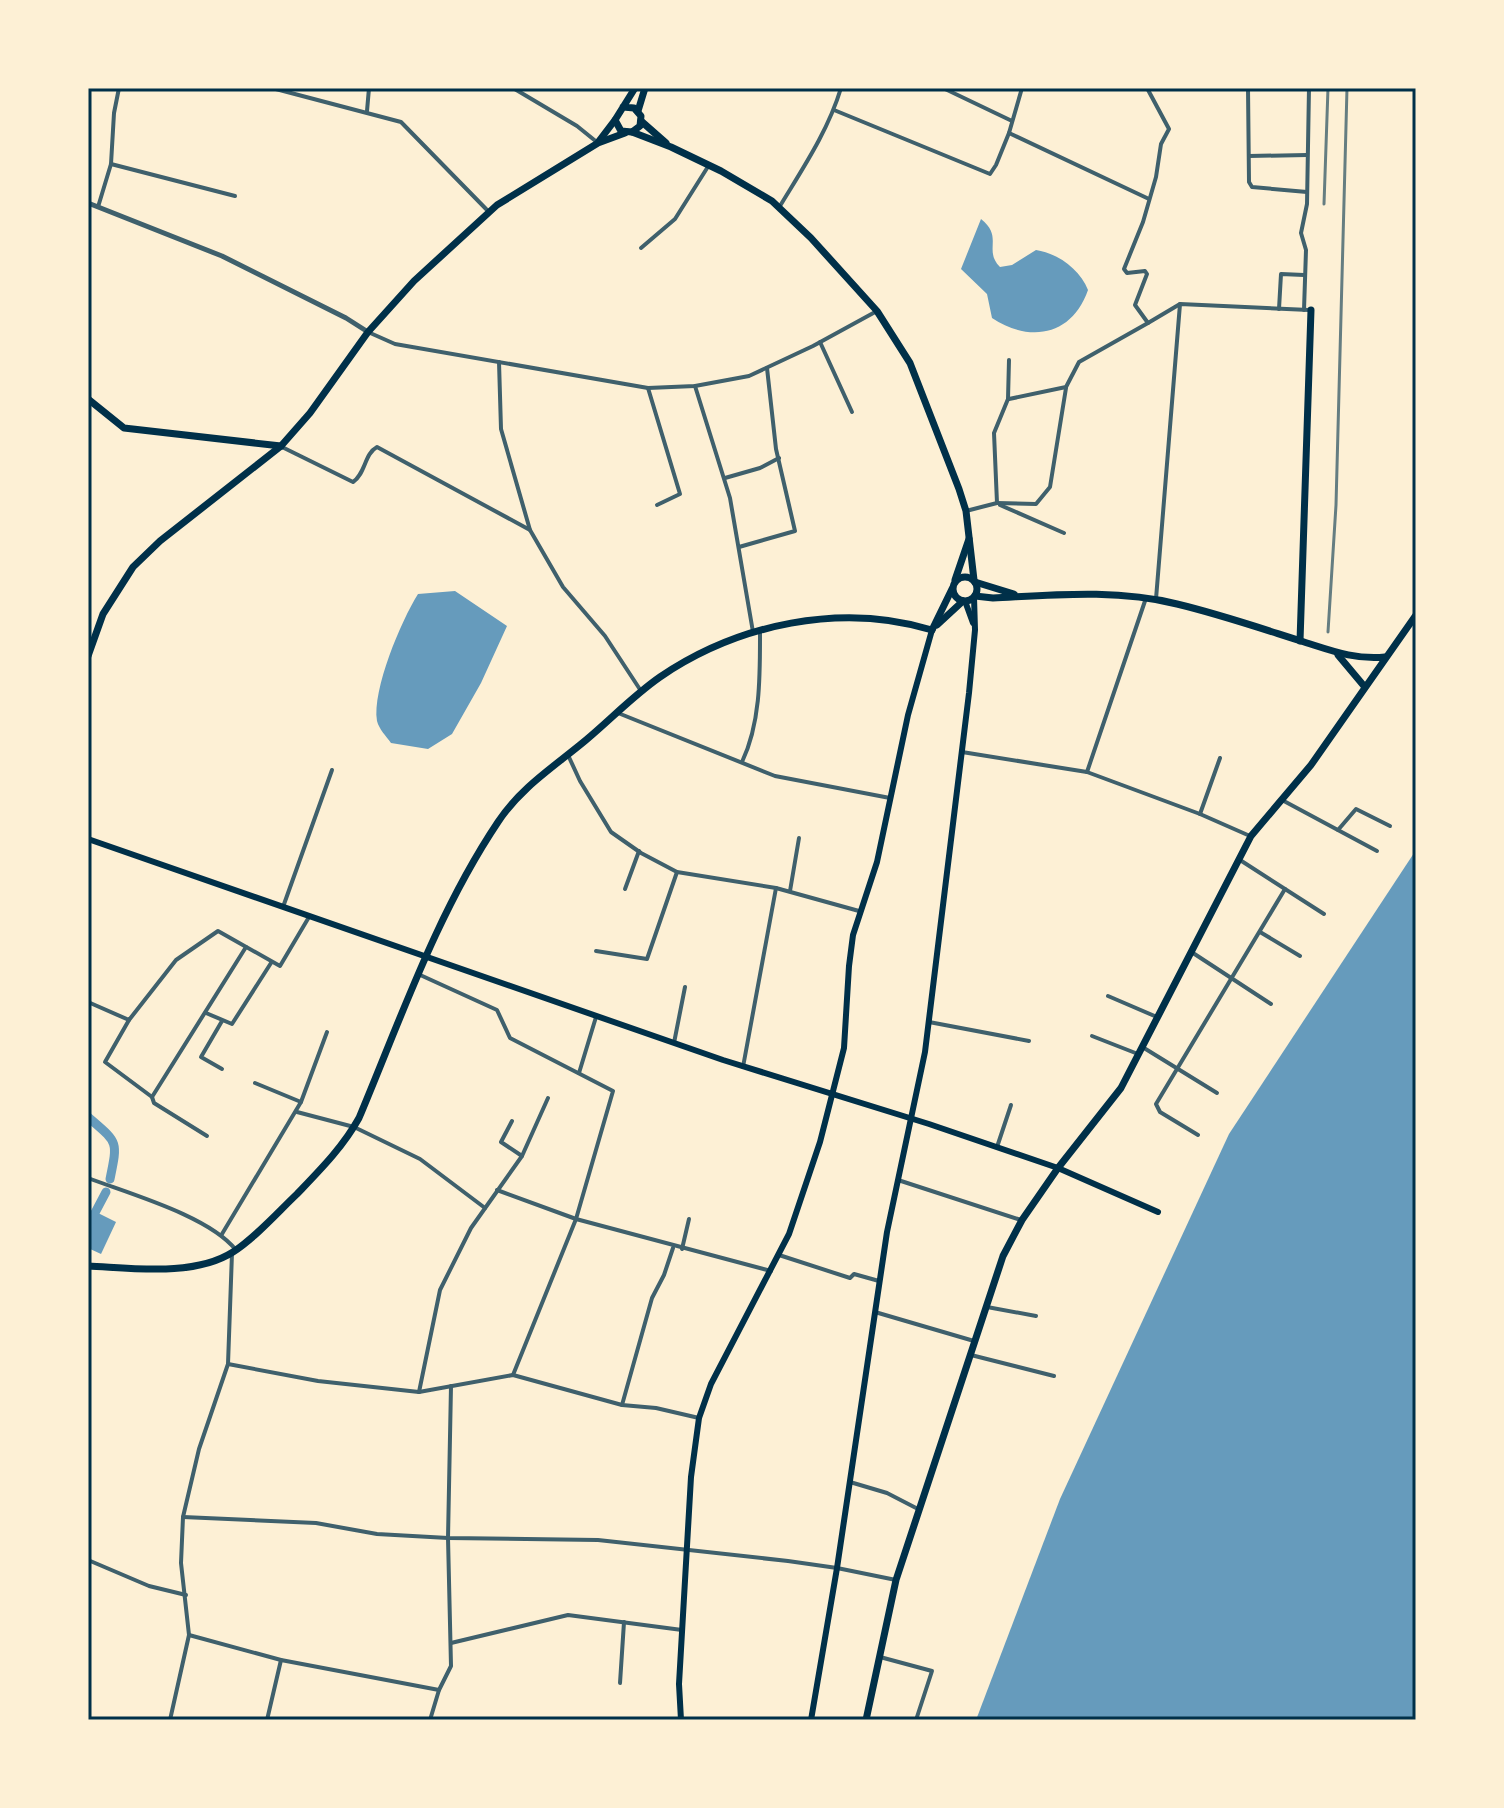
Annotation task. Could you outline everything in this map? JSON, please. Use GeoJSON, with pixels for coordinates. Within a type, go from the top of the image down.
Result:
{"type":"FeatureCollection","features":[{"type":"Feature","properties":{"kind":"main road"},"geometry":{"type":"LineString","coordinates":[[598,143],[635,88]]}},
{"type":"Feature","properties":{"kind":"main road"},"geometry":{"type":"LineString","coordinates":[[645,88],[638,111],[641,121],[671,147]]}},
{"type":"Feature","properties":{"kind":"main road"},"geometry":{"type":"LineString","coordinates":[[623,107],[629,106],[638,111]]}},
{"type":"Feature","properties":{"kind":"main road"},"geometry":{"type":"LineString","coordinates":[[615,120],[618,128],[671,147],[752,187],[779,207],[877,311],[910,363],[966,511],[977,589],[962,752],[929,1022],[879,1281],[837,1568],[811,1720]]}},
{"type":"Feature","properties":{"kind":"main road"},"geometry":{"type":"LineString","coordinates":[[88,656],[113,596],[145,554],[281,446],[310,413],[368,332],[414,281],[488,211],[598,143],[629,132],[641,121]]}},
{"type":"Feature","properties":{"kind":"main road"},"geometry":{"type":"LineString","coordinates":[[1300,641],[1308,310]]}},
{"type":"Feature","properties":{"kind":"main road"},"geometry":{"type":"LineString","coordinates":[[88,399],[124,428],[281,446]]}},
{"type":"Feature","properties":{"kind":"main road"},"geometry":{"type":"LineString","coordinates":[[681,1720],[679,1684],[691,1477],[699,1418],[711,1384],[779,1255],[799,1208],[846,1040],[849,966],[859,911],[877,862],[908,715],[932,630],[952,589],[970,537]]}},
{"type":"Feature","properties":{"kind":"main road"},"geometry":{"type":"LineString","coordinates":[[955,580],[965,576],[1024,597]]}},
{"type":"Feature","properties":{"kind":"main road"},"geometry":{"type":"LineString","coordinates":[[952,589],[957,598],[964,601],[975,630]]}},
{"type":"Feature","properties":{"kind":"main road"},"geometry":{"type":"LineString","coordinates":[[932,630],[964,601],[974,596],[1104,594],[1156,599],[1336,654],[1370,659],[1385,657]]}},
{"type":"Feature","properties":{"kind":"main road"},"geometry":{"type":"LineString","coordinates":[[866,1720],[877,1656],[896,1580],[1003,1256],[1022,1220],[1058,1168],[1105,1112],[1142,1052],[1251,836],[1311,765],[1416,615]]}},
{"type":"Feature","properties":{"kind":"main road"},"geometry":{"type":"LineString","coordinates":[[88,1266],[177,1268],[234,1252],[321,1169],[354,1127],[426,957],[471,867],[500,820],[534,780],[568,755],[641,691],[706,649],[786,624],[843,618],[888,621],[932,630]]}},
{"type":"Feature","properties":{"kind":"main road"},"geometry":{"type":"LineString","coordinates":[[1336,654],[1364,686]]}},
{"type":"Feature","properties":{"kind":"main road"},"geometry":{"type":"LineString","coordinates":[[88,839],[743,1067],[1058,1168],[1158,1212]]}},
{"type":"Feature","properties":{"kind":"street"},"geometry":{"type":"LineString","coordinates":[[98,208],[111,164],[119,88]]}},
{"type":"Feature","properties":{"kind":"street"},"geometry":{"type":"LineString","coordinates":[[272,88],[401,122],[488,211]]}},
{"type":"Feature","properties":{"kind":"street"},"geometry":{"type":"LineString","coordinates":[[367,111],[369,88]]}},
{"type":"Feature","properties":{"kind":"street"},"geometry":{"type":"LineString","coordinates":[[513,88],[598,143]]}},
{"type":"Feature","properties":{"kind":"street"},"geometry":{"type":"LineString","coordinates":[[779,207],[807,162],[834,110],[841,88]]}},
{"type":"Feature","properties":{"kind":"street"},"geometry":{"type":"LineString","coordinates":[[943,88],[1012,121]]}},
{"type":"Feature","properties":{"kind":"street"},"geometry":{"type":"LineString","coordinates":[[834,110],[990,174],[1009,133],[1022,88]]}},
{"type":"Feature","properties":{"kind":"street"},"geometry":{"type":"LineString","coordinates":[[1147,88],[1169,129],[1161,144],[1137,240],[1124,269],[1127,273],[1145,271],[1147,274],[1135,305],[1148,323]]}},
{"type":"Feature","properties":{"kind":"street"},"geometry":{"type":"LineString","coordinates":[[1248,88],[1249,182],[1252,187],[1307,192]]}},
{"type":"Feature","properties":{"kind":"street"},"geometry":{"type":"LineString","coordinates":[[966,511],[997,503],[1036,504],[1050,487],[1066,387],[1079,362],[1180,304],[1308,310],[1306,250],[1301,233],[1307,192],[1309,88]]}},
{"type":"Feature","properties":{"kind":"street"},"geometry":{"type":"LineString","coordinates":[[1009,133],[1149,199]]}},
{"type":"Feature","properties":{"kind":"street"},"geometry":{"type":"LineString","coordinates":[[1249,156],[1308,155]]}},
{"type":"Feature","properties":{"kind":"street"},"geometry":{"type":"LineString","coordinates":[[111,164],[235,196]]}},
{"type":"Feature","properties":{"kind":"street"},"geometry":{"type":"LineString","coordinates":[[641,248],[675,219],[709,165]]}},
{"type":"Feature","properties":{"kind":"street"},"geometry":{"type":"LineString","coordinates":[[88,203],[222,256],[395,344],[648,388],[695,386],[749,376],[877,311]]}},
{"type":"Feature","properties":{"kind":"street"},"geometry":{"type":"LineString","coordinates":[[1279,309],[1281,274],[1305,275]]}},
{"type":"Feature","properties":{"kind":"street"},"geometry":{"type":"LineString","coordinates":[[1156,599],[1180,304]]}},
{"type":"Feature","properties":{"kind":"street"},"geometry":{"type":"LineString","coordinates":[[820,342],[852,412]]}},
{"type":"Feature","properties":{"kind":"street"},"geometry":{"type":"LineString","coordinates":[[997,503],[994,433],[1008,399],[1009,360]]}},
{"type":"Feature","properties":{"kind":"street"},"geometry":{"type":"LineString","coordinates":[[499,362],[501,429],[530,530],[563,587],[605,636],[641,691]]}},
{"type":"Feature","properties":{"kind":"street"},"geometry":{"type":"LineString","coordinates":[[739,547],[794,533],[779,458],[767,368]]}},
{"type":"Feature","properties":{"kind":"street"},"geometry":{"type":"LineString","coordinates":[[695,386],[724,479],[757,631],[760,665],[754,728],[742,762]]}},
{"type":"Feature","properties":{"kind":"street"},"geometry":{"type":"LineString","coordinates":[[1008,399],[1066,387]]}},
{"type":"Feature","properties":{"kind":"street"},"geometry":{"type":"LineString","coordinates":[[648,388],[680,492],[657,505]]}},
{"type":"Feature","properties":{"kind":"street"},"geometry":{"type":"LineString","coordinates":[[281,446],[353,482],[360,477],[371,450],[377,447],[530,530]]}},
{"type":"Feature","properties":{"kind":"street"},"geometry":{"type":"LineString","coordinates":[[724,479],[760,468],[779,458]]}},
{"type":"Feature","properties":{"kind":"street"},"geometry":{"type":"LineString","coordinates":[[997,503],[1064,533]]}},
{"type":"Feature","properties":{"kind":"street"},"geometry":{"type":"LineString","coordinates":[[1087,772],[1146,598]]}},
{"type":"Feature","properties":{"kind":"street"},"geometry":{"type":"LineString","coordinates":[[618,713],[775,776],[890,798]]}},
{"type":"Feature","properties":{"kind":"street"},"geometry":{"type":"LineString","coordinates":[[962,752],[1087,772],[1251,836]]}},
{"type":"Feature","properties":{"kind":"street"},"geometry":{"type":"LineString","coordinates":[[568,755],[611,832],[677,872],[776,888],[859,911]]}},
{"type":"Feature","properties":{"kind":"street"},"geometry":{"type":"LineString","coordinates":[[1200,814],[1220,758]]}},
{"type":"Feature","properties":{"kind":"street"},"geometry":{"type":"LineString","coordinates":[[283,907],[332,770]]}},
{"type":"Feature","properties":{"kind":"street"},"geometry":{"type":"LineString","coordinates":[[1282,800],[1377,851]]}},
{"type":"Feature","properties":{"kind":"street"},"geometry":{"type":"LineString","coordinates":[[1338,830],[1356,809],[1390,826]]}},
{"type":"Feature","properties":{"kind":"street"},"geometry":{"type":"LineString","coordinates":[[790,891],[799,838]]}},
{"type":"Feature","properties":{"kind":"street"},"geometry":{"type":"LineString","coordinates":[[625,889],[639,851]]}},
{"type":"Feature","properties":{"kind":"street"},"geometry":{"type":"LineString","coordinates":[[1238,858],[1324,914]]}},
{"type":"Feature","properties":{"kind":"street"},"geometry":{"type":"LineString","coordinates":[[596,951],[647,959],[677,872]]}},
{"type":"Feature","properties":{"kind":"street"},"geometry":{"type":"LineString","coordinates":[[743,1067],[776,888]]}},
{"type":"Feature","properties":{"kind":"street"},"geometry":{"type":"LineString","coordinates":[[1198,1135],[1156,1107],[1156,1104],[1285,889]]}},
{"type":"Feature","properties":{"kind":"street"},"geometry":{"type":"LineString","coordinates":[[207,1136],[154,1103],[152,1097],[105,1062],[129,1020],[176,960],[218,931],[280,966],[309,917]]}},
{"type":"Feature","properties":{"kind":"street"},"geometry":{"type":"LineString","coordinates":[[1260,932],[1300,956]]}},
{"type":"Feature","properties":{"kind":"street"},"geometry":{"type":"LineString","coordinates":[[152,1097],[246,947]]}},
{"type":"Feature","properties":{"kind":"street"},"geometry":{"type":"LineString","coordinates":[[1191,952],[1271,1004]]}},
{"type":"Feature","properties":{"kind":"street"},"geometry":{"type":"LineString","coordinates":[[206,1013],[232,1024],[271,962]]}},
{"type":"Feature","properties":{"kind":"street"},"geometry":{"type":"LineString","coordinates":[[418,974],[497,1010],[510,1038],[613,1091],[576,1219],[513,1375]]}},
{"type":"Feature","properties":{"kind":"street"},"geometry":{"type":"LineString","coordinates":[[674,1043],[685,987]]}},
{"type":"Feature","properties":{"kind":"street"},"geometry":{"type":"LineString","coordinates":[[1108,996],[1159,1018]]}},
{"type":"Feature","properties":{"kind":"street"},"geometry":{"type":"LineString","coordinates":[[88,1002],[129,1020]]}},
{"type":"Feature","properties":{"kind":"street"},"geometry":{"type":"LineString","coordinates":[[579,1073],[596,1014]]}},
{"type":"Feature","properties":{"kind":"street"},"geometry":{"type":"LineString","coordinates":[[222,1021],[201,1057],[222,1069]]}},
{"type":"Feature","properties":{"kind":"street"},"geometry":{"type":"LineString","coordinates":[[929,1022],[1029,1041]]}},
{"type":"Feature","properties":{"kind":"street"},"geometry":{"type":"LineString","coordinates":[[222,1234],[296,1112],[327,1032]]}},
{"type":"Feature","properties":{"kind":"street"},"geometry":{"type":"LineString","coordinates":[[1092,1036],[1142,1052],[1217,1093]]}},
{"type":"Feature","properties":{"kind":"street"},"geometry":{"type":"LineString","coordinates":[[255,1083],[301,1102]]}},
{"type":"Feature","properties":{"kind":"street"},"geometry":{"type":"LineString","coordinates":[[419,1392],[440,1290],[471,1228],[522,1156],[548,1098]]}},
{"type":"Feature","properties":{"kind":"street"},"geometry":{"type":"LineString","coordinates":[[997,1147],[1011,1105]]}},
{"type":"Feature","properties":{"kind":"street"},"geometry":{"type":"LineString","coordinates":[[296,1112],[354,1127],[420,1159],[485,1208]]}},
{"type":"Feature","properties":{"kind":"street"},"geometry":{"type":"LineString","coordinates":[[512,1121],[501,1142],[522,1156]]}},
{"type":"Feature","properties":{"kind":"street"},"geometry":{"type":"LineString","coordinates":[[88,1178],[222,1234],[234,1252],[228,1364],[199,1449],[183,1517],[181,1563],[189,1635],[170,1720]]}},
{"type":"Feature","properties":{"kind":"street"},"geometry":{"type":"LineString","coordinates":[[898,1180],[1022,1220]]}},
{"type":"Feature","properties":{"kind":"street"},"geometry":{"type":"LineString","coordinates":[[497,1190],[576,1219],[771,1271]]}},
{"type":"Feature","properties":{"kind":"street"},"geometry":{"type":"LineString","coordinates":[[682,1249],[689,1219]]}},
{"type":"Feature","properties":{"kind":"street"},"geometry":{"type":"LineString","coordinates":[[622,1405],[652,1298],[673,1247]]}},
{"type":"Feature","properties":{"kind":"street"},"geometry":{"type":"LineString","coordinates":[[779,1255],[850,1278],[854,1274],[879,1281]]}},
{"type":"Feature","properties":{"kind":"street"},"geometry":{"type":"LineString","coordinates":[[985,1306],[1036,1316]]}},
{"type":"Feature","properties":{"kind":"street"},"geometry":{"type":"LineString","coordinates":[[875,1312],[974,1341]]}},
{"type":"Feature","properties":{"kind":"street"},"geometry":{"type":"LineString","coordinates":[[969,1355],[1054,1376]]}},
{"type":"Feature","properties":{"kind":"street"},"geometry":{"type":"LineString","coordinates":[[228,1364],[318,1381],[419,1392],[513,1375],[622,1405],[656,1408],[699,1418]]}},
{"type":"Feature","properties":{"kind":"street"},"geometry":{"type":"LineString","coordinates":[[430,1720],[439,1690],[451,1666],[448,1538],[451,1386]]}},
{"type":"Feature","properties":{"kind":"street"},"geometry":{"type":"LineString","coordinates":[[849,1482],[887,1493],[918,1509]]}},
{"type":"Feature","properties":{"kind":"street"},"geometry":{"type":"LineString","coordinates":[[183,1517],[316,1523],[377,1534],[448,1538],[598,1540],[837,1568],[896,1580]]}},
{"type":"Feature","properties":{"kind":"street"},"geometry":{"type":"LineString","coordinates":[[88,1560],[149,1586],[186,1595]]}},
{"type":"Feature","properties":{"kind":"street"},"geometry":{"type":"LineString","coordinates":[[451,1643],[568,1615],[682,1630]]}},
{"type":"Feature","properties":{"kind":"street"},"geometry":{"type":"LineString","coordinates":[[620,1683],[624,1622]]}},
{"type":"Feature","properties":{"kind":"street"},"geometry":{"type":"LineString","coordinates":[[189,1635],[281,1660],[439,1690]]}},
{"type":"Feature","properties":{"kind":"street"},"geometry":{"type":"LineString","coordinates":[[877,1656],[932,1671],[916,1720]]}},
{"type":"Feature","properties":{"kind":"street"},"geometry":{"type":"LineString","coordinates":[[267,1720],[281,1660]]}},
{"type":"Feature","properties":{"kind":"water"},"geometry":{"type":"Polygon","coordinates":[[[981,219],[991,232],[993,255],[1000,267],[1012,265],[1036,250],[1060,258],[1074,269],[1088,290],[1072,317],[1061,326],[1035,332],[1021,331],[992,318],[987,294],[961,269],[981,219]]]}},
{"type":"Feature","properties":{"kind":"water"},"geometry":{"type":"Polygon","coordinates":[[[455,591],[507,626],[481,683],[452,734],[428,749],[391,743],[378,724],[377,708],[383,674],[396,638],[418,594],[455,591]]]}},
{"type":"Feature","properties":{"kind":"water"},"geometry":{"type":"Polygon","coordinates":[[[1416,850],[1416,1720],[976,1720],[1060,1499],[1229,1134],[1416,850]]]}},
{"type":"Feature","properties":{"kind":"water"},"geometry":{"type":"Polygon","coordinates":[[[96,1212],[116,1222],[101,1254],[88,1248],[88,1229],[96,1212]]]}},
{"type":"Feature","properties":{"kind":"waterway"},"geometry":{"type":"LineString","coordinates":[[88,1117],[113,1143],[110,1179]]}},
{"type":"Feature","properties":{"kind":"waterway"},"geometry":{"type":"LineString","coordinates":[[88,1226],[106,1192]]}},
{"type":"Feature","properties":{"kind":"railway"},"geometry":{"type":"LineString","coordinates":[[1324,204],[1328,88]]}},
{"type":"Feature","properties":{"kind":"railway"},"geometry":{"type":"LineString","coordinates":[[1328,632],[1336,505],[1347,88]]}}]}
